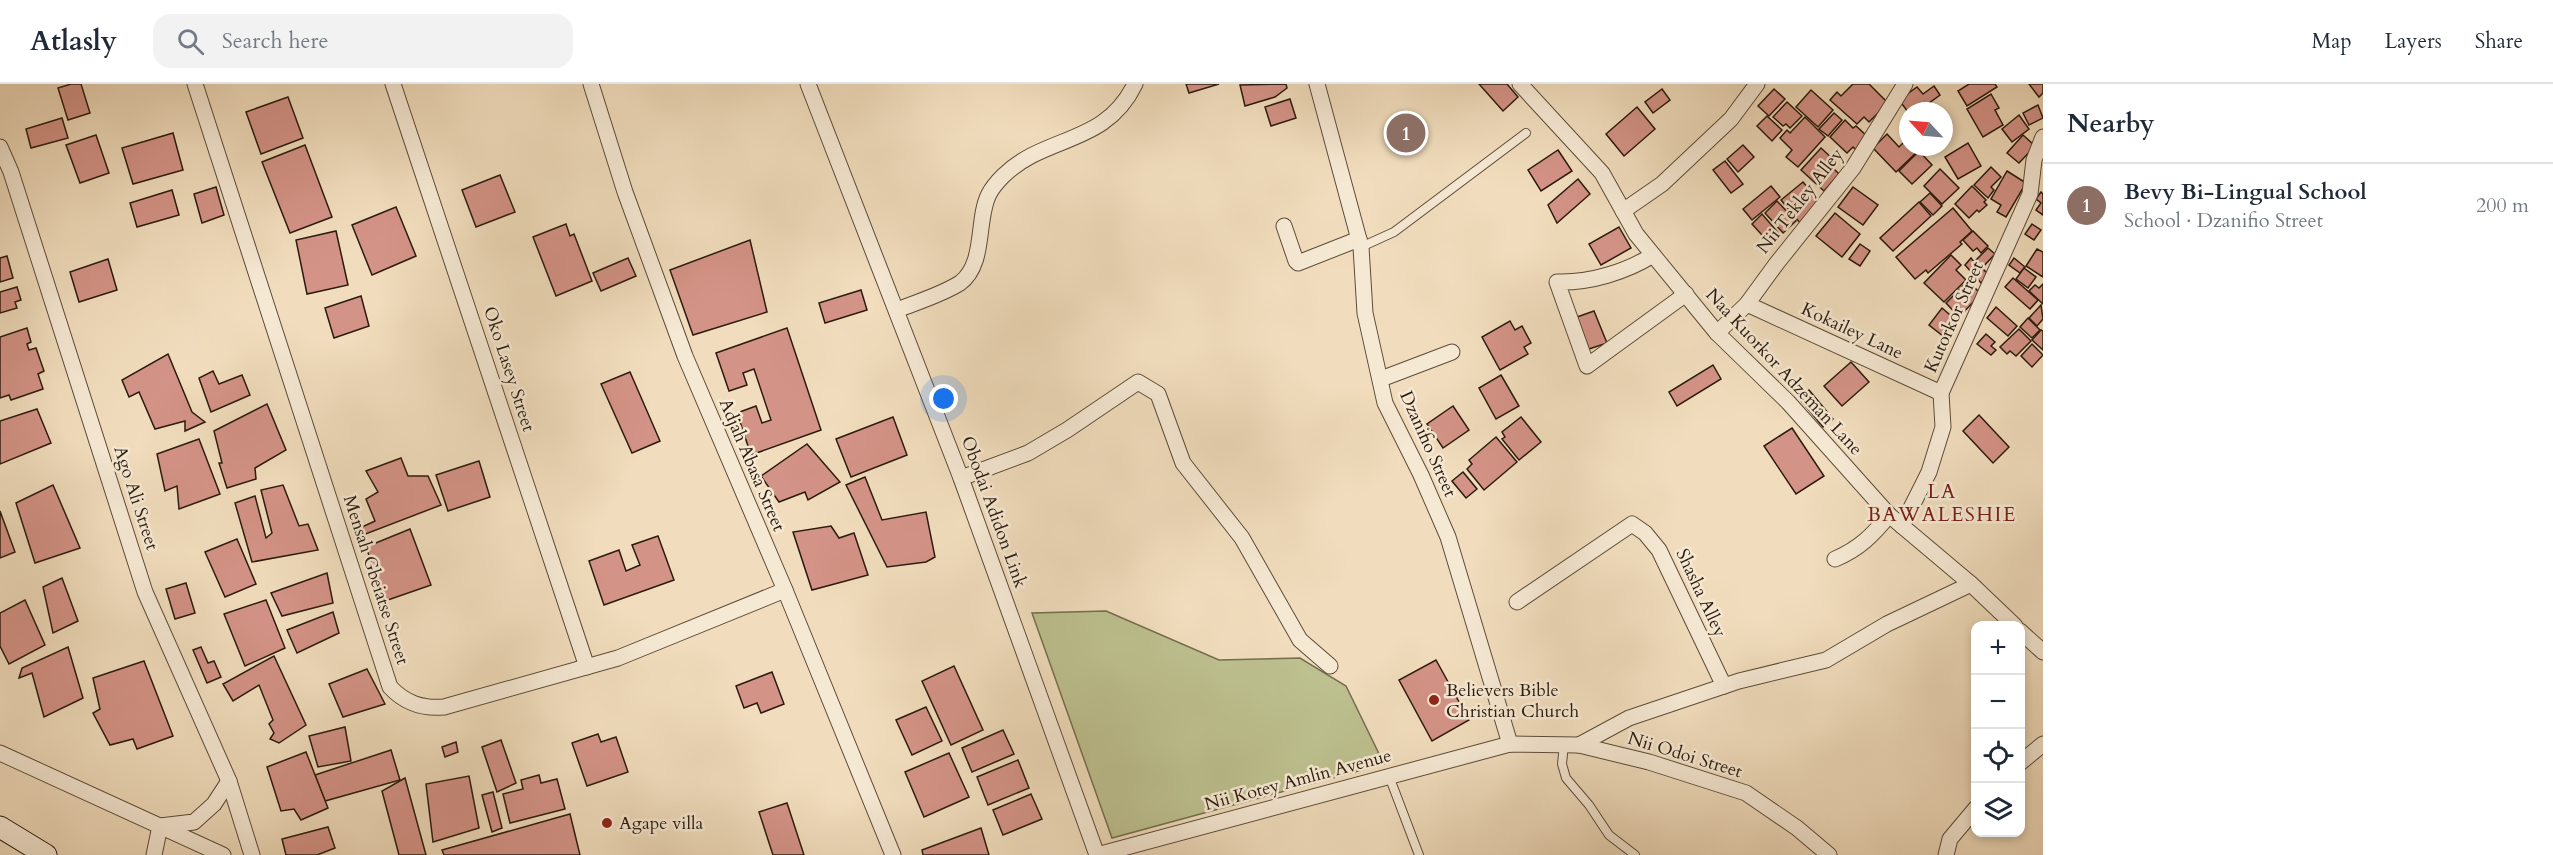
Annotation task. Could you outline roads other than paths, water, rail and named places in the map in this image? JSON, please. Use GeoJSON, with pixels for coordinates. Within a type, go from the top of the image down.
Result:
{"type":"FeatureCollection","features":[{"type":"Feature","properties":{"kind":"street","name":"Mensah Gbeiatse Street"},"geometry":{"type":"LineString","coordinates":[[195,84],[390,687],[401,699],[428,709],[463,702],[587,667],[618,658],[785,590]]}},
{"type":"Feature","properties":{"kind":"street","name":"Oko Lasey Street"},"geometry":{"type":"LineString","coordinates":[[393,84],[587,667]]}},
{"type":"Feature","properties":{"kind":"street","name":"Adjah Abasa Street"},"geometry":{"type":"LineString","coordinates":[[591,84],[624,192],[685,356],[785,590],[893,855]]}},
{"type":"Feature","properties":{"kind":"street","name":"Obodai Adidon Link"},"geometry":{"type":"LineString","coordinates":[[808,84],[961,478],[1097,855]]}},
{"type":"Feature","properties":{"kind":"street"},"geometry":{"type":"LineString","coordinates":[[897,310],[960,283],[968,274],[976,257],[989,194],[1003,176],[1029,156],[1086,134],[1123,105],[1135,84]]}},
{"type":"Feature","properties":{"kind":"street","name":"Dzanifio Street"},"geometry":{"type":"LineString","coordinates":[[1317,84],[1360,243],[1365,313],[1385,403],[1421,475],[1448,537],[1510,744]]}},
{"type":"Feature","properties":{"kind":"street","name":"Naa Kuorkor Adzeman Lane"},"geometry":{"type":"LineString","coordinates":[[1520,84],[1602,173],[1636,234],[1717,333],[1788,402],[1889,515],[1971,584],[2009,621]]}},
{"type":"Feature","properties":{"kind":"street"},"geometry":{"type":"LineString","coordinates":[[1623,211],[1662,184],[1731,118],[1757,84]]}},
{"type":"Feature","properties":{"kind":"street","name":"Nii Tekley Alley"},"geometry":{"type":"LineString","coordinates":[[1717,333],[1747,304],[1776,263],[1853,168],[1905,84]]}},
{"type":"Feature","properties":{"kind":"street","name":"Kutorkor Street"},"geometry":{"type":"LineString","coordinates":[[1902,526],[1929,472],[1942,427],[1941,393],[2030,194],[2034,160],[2043,137]]}},
{"type":"Feature","properties":{"kind":"street","name":"Ago Ali Street"},"geometry":{"type":"LineString","coordinates":[[0,147],[11,172],[145,592],[229,781],[252,855]]}},
{"type":"Feature","properties":{"kind":"street"},"geometry":{"type":"LineString","coordinates":[[1284,226],[1298,263],[1360,243]]}},
{"type":"Feature","properties":{"kind":"street"},"geometry":{"type":"LineString","coordinates":[[1653,255],[1633,267],[1572,282],[1557,282],[1587,366],[1686,294]]}},
{"type":"Feature","properties":{"kind":"street","name":"Kokailey Lane"},"geometry":{"type":"LineString","coordinates":[[1747,304],[1941,393]]}},
{"type":"Feature","properties":{"kind":"street"},"geometry":{"type":"LineString","coordinates":[[1381,379],[1452,352]]}},
{"type":"Feature","properties":{"kind":"street"},"geometry":{"type":"LineString","coordinates":[[961,478],[1028,453],[1067,430],[1138,382],[1143,383],[1158,394],[1183,463],[1242,538],[1300,640],[1330,666]]}},
{"type":"Feature","properties":{"kind":"street"},"geometry":{"type":"LineString","coordinates":[[1835,559],[1853,551],[1874,535],[1889,515]]}},
{"type":"Feature","properties":{"kind":"street","name":"Shasha Alley"},"geometry":{"type":"LineString","coordinates":[[1517,602],[1632,524],[1645,533],[1659,550],[1724,686]]}},
{"type":"Feature","properties":{"kind":"street"},"geometry":{"type":"LineString","coordinates":[[1572,745],[1629,718],[1724,686],[1826,660],[1887,624],[1971,584]]}},
{"type":"Feature","properties":{"kind":"street"},"geometry":{"type":"LineString","coordinates":[[2025,636],[2043,652]]}},
{"type":"Feature","properties":{"kind":"street","name":"Nii Odoi Street"},"geometry":{"type":"LineString","coordinates":[[1510,744],[1572,745],[1649,762],[1746,793],[1797,828],[1829,855]]}},
{"type":"Feature","properties":{"kind":"street","name":"Nii Kotey Amlin Avenue"},"geometry":{"type":"LineString","coordinates":[[1097,855],[1510,744]]}},
{"type":"Feature","properties":{"kind":"street"},"geometry":{"type":"LineString","coordinates":[[2025,759],[2042,746]]}},
{"type":"Feature","properties":{"kind":"street"},"geometry":{"type":"LineString","coordinates":[[0,753],[223,855]]}},
{"type":"Feature","properties":{"kind":"street"},"geometry":{"type":"LineString","coordinates":[[160,826],[194,822],[214,804],[229,781]]}},
{"type":"Feature","properties":{"kind":"street"},"geometry":{"type":"LineString","coordinates":[[1946,855],[1950,838],[1971,814]]}},
{"type":"Feature","properties":{"kind":"street"},"geometry":{"type":"LineString","coordinates":[[154,855],[160,826]]}},
{"type":"Feature","properties":{"kind":"street"},"geometry":{"type":"LineString","coordinates":[[0,827],[46,855]]}},
{"type":"Feature","properties":{"kind":"lane"},"geometry":{"type":"LineString","coordinates":[[1360,243],[1394,232],[1526,133]]}},
{"type":"Feature","properties":{"kind":"lane"},"geometry":{"type":"LineString","coordinates":[[1572,745],[1563,764],[1566,778],[1589,805],[1609,835],[1635,855]]}},
{"type":"Feature","properties":{"kind":"lane"},"geometry":{"type":"LineString","coordinates":[[1389,776],[1416,854]]}},
{"type":"Feature","properties":{"kind":"place","name":"Bevy Bi-Lingual School"},"geometry":{"type":"Point","coordinates":[1406,133]}},
{"type":"Feature","properties":{"kind":"place","name":"Believers Bible Christian Church"},"geometry":{"type":"Point","coordinates":[1434,700]}},
{"type":"Feature","properties":{"kind":"place","name":"Agape villa"},"geometry":{"type":"Point","coordinates":[607,823]}},
{"type":"Feature","properties":{"kind":"district","name":"LA BAWALESHIE"},"geometry":{"type":"Point","coordinates":[1942,502]}}]}
